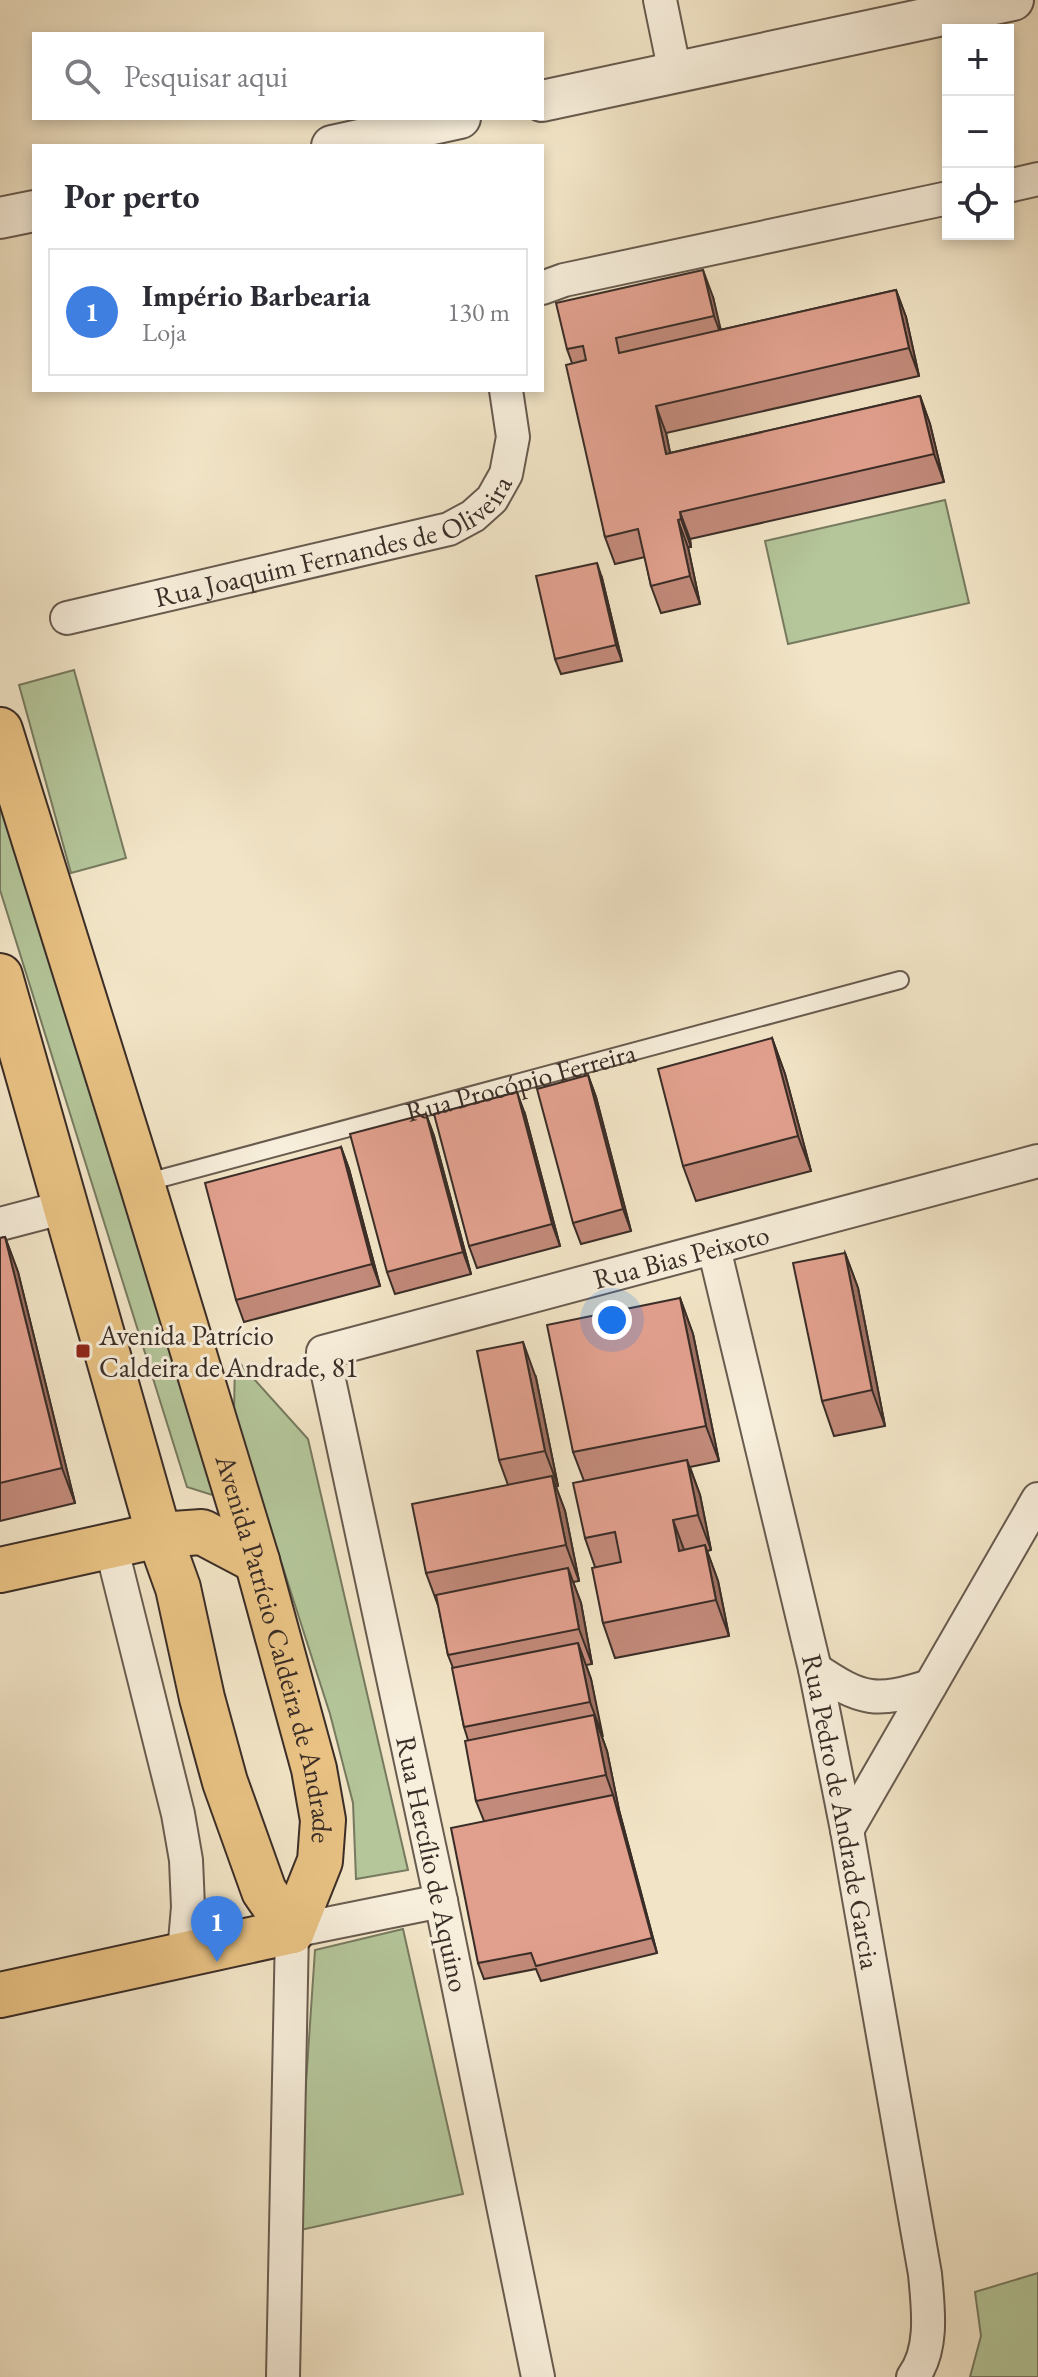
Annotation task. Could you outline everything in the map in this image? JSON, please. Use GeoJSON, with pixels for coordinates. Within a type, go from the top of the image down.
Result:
{"type":"FeatureCollection","features":[{"type":"Feature","properties":{"kind":"main road","name":"Avenida Patrício Caldeira de Andrade"},"geometry":{"type":"LineString","coordinates":[[0,730],[257,1561],[314,1769],[323,1820],[320,1861],[292,1931]]}},
{"type":"Feature","properties":{"kind":"main road"},"geometry":{"type":"LineString","coordinates":[[0,976],[159,1535],[178,1588],[202,1698],[225,1782],[264,1891],[292,1931],[0,1995]]}},
{"type":"Feature","properties":{"kind":"main road"},"geometry":{"type":"LineString","coordinates":[[0,1570],[159,1535],[202,1532],[257,1561]]}},
{"type":"Feature","properties":{"kind":"street"},"geometry":{"type":"LineString","coordinates":[[660,0],[675,73]]}},
{"type":"Feature","properties":{"kind":"street"},"geometry":{"type":"LineString","coordinates":[[544,101],[1013,0]]}},
{"type":"Feature","properties":{"kind":"street"},"geometry":{"type":"LineString","coordinates":[[341,144],[451,120]]}},
{"type":"Feature","properties":{"kind":"street"},"geometry":{"type":"LineString","coordinates":[[1014,185],[1038,179]]}},
{"type":"Feature","properties":{"kind":"street"},"geometry":{"type":"LineString","coordinates":[[544,287],[564,280],[942,199]]}},
{"type":"Feature","properties":{"kind":"street"},"geometry":{"type":"LineString","coordinates":[[0,218],[32,211]]}},
{"type":"Feature","properties":{"kind":"street","name":"Rua Joaquim Fernandes de Oliveira"},"geometry":{"type":"LineString","coordinates":[[67,618],[449,529],[473,516],[492,499],[506,474],[513,437],[506,392]]}},
{"type":"Feature","properties":{"kind":"street","name":"Rua Bias Peixoto"},"geometry":{"type":"LineString","coordinates":[[323,1352],[1038,1161]]}},
{"type":"Feature","properties":{"kind":"street"},"geometry":{"type":"LineString","coordinates":[[0,1224],[65,1207]]}},
{"type":"Feature","properties":{"kind":"street","name":"Rua Pedro de Andrade Garcia"},"geometry":{"type":"LineString","coordinates":[[714,1248],[815,1669],[847,1830],[925,2274],[929,2321],[921,2367],[913,2377]]}},
{"type":"Feature","properties":{"kind":"street","name":"Rua Hercílio de Aquino"},"geometry":{"type":"LineString","coordinates":[[323,1352],[441,1901],[538,2377]]}},
{"type":"Feature","properties":{"kind":"street"},"geometry":{"type":"LineString","coordinates":[[847,1830],[1038,1499]]}},
{"type":"Feature","properties":{"kind":"street"},"geometry":{"type":"LineString","coordinates":[[111,1546],[178,1814],[186,1860],[188,1907],[184,1953]]}},
{"type":"Feature","properties":{"kind":"street"},"geometry":{"type":"LineString","coordinates":[[815,1669],[861,1696],[901,1695],[930,1686]]}},
{"type":"Feature","properties":{"kind":"street"},"geometry":{"type":"LineString","coordinates":[[283,2377],[292,1931],[441,1901]]}},
{"type":"Feature","properties":{"kind":"lane","name":"Rua Procópio Ferreira"},"geometry":{"type":"LineString","coordinates":[[142,1184],[900,980]]}},
{"type":"Feature","properties":{"kind":"green space"},"geometry":{"type":"Polygon","coordinates":[[[945,500],[969,603],[788,644],[765,541],[945,500]]]}},
{"type":"Feature","properties":{"kind":"green space"},"geometry":{"type":"Polygon","coordinates":[[[74,670],[126,858],[71,873],[19,685],[74,670]]]}},
{"type":"Feature","properties":{"kind":"green space"},"geometry":{"type":"Polygon","coordinates":[[[0,783],[225,1499],[187,1487],[0,890],[0,783]]]}},
{"type":"Feature","properties":{"kind":"green space"},"geometry":{"type":"Polygon","coordinates":[[[235,1358],[308,1439],[408,1870],[356,1879],[353,1803],[330,1714],[234,1415],[235,1358]]]}},
{"type":"Feature","properties":{"kind":"green space"},"geometry":{"type":"Polygon","coordinates":[[[403,1929],[463,2194],[296,2231],[315,1950],[403,1929]]]}},
{"type":"Feature","properties":{"kind":"green space"},"geometry":{"type":"Polygon","coordinates":[[[1038,2273],[1038,2377],[970,2377],[981,2336],[975,2292],[1038,2273]]]}},
{"type":"Feature","properties":{"kind":"building"},"geometry":{"type":"Polygon","coordinates":[[[703,270],[714,316],[616,338],[619,353],[896,290],[909,348],[656,406],[666,454],[920,396],[934,454],[680,512],[681,519],[678,520],[690,576],[651,586],[638,529],[605,537],[566,365],[586,360],[583,346],[567,349],[556,303],[703,270]]]}},
{"type":"Feature","properties":{"kind":"building"},"geometry":{"type":"Polygon","coordinates":[[[597,563],[616,645],[555,659],[536,576],[597,563]]]}},
{"type":"Feature","properties":{"kind":"building"},"geometry":{"type":"Polygon","coordinates":[[[772,1038],[798,1136],[683,1166],[658,1069],[772,1038]]]}},
{"type":"Feature","properties":{"kind":"building"},"geometry":{"type":"Polygon","coordinates":[[[588,1075],[623,1209],[573,1223],[537,1089],[588,1075]]]}},
{"type":"Feature","properties":{"kind":"building"},"geometry":{"type":"Polygon","coordinates":[[[517,1092],[552,1224],[469,1246],[434,1114],[517,1092]]]}},
{"type":"Feature","properties":{"kind":"building"},"geometry":{"type":"Polygon","coordinates":[[[426,1114],[463,1252],[387,1272],[350,1134],[426,1114]]]}},
{"type":"Feature","properties":{"kind":"building"},"geometry":{"type":"Polygon","coordinates":[[[341,1147],[372,1264],[236,1300],[205,1183],[341,1147]]]}},
{"type":"Feature","properties":{"kind":"building"},"geometry":{"type":"Polygon","coordinates":[[[5,1237],[62,1468],[0,1483],[0,1238],[5,1237]]]}},
{"type":"Feature","properties":{"kind":"building"},"geometry":{"type":"Polygon","coordinates":[[[845,1253],[872,1390],[822,1401],[793,1263],[845,1253]]]}},
{"type":"Feature","properties":{"kind":"building"},"geometry":{"type":"Polygon","coordinates":[[[680,1298],[706,1426],[573,1452],[547,1325],[680,1298]]]}},
{"type":"Feature","properties":{"kind":"building"},"geometry":{"type":"Polygon","coordinates":[[[523,1342],[545,1451],[499,1460],[477,1351],[523,1342]]]}},
{"type":"Feature","properties":{"kind":"building"},"geometry":{"type":"Polygon","coordinates":[[[687,1460],[698,1515],[673,1520],[679,1551],[705,1545],[716,1600],[603,1623],[592,1568],[621,1562],[615,1532],[585,1538],[573,1483],[687,1460]]]}},
{"type":"Feature","properties":{"kind":"building"},"geometry":{"type":"Polygon","coordinates":[[[552,1476],[566,1545],[426,1573],[412,1504],[552,1476]]]}},
{"type":"Feature","properties":{"kind":"building"},"geometry":{"type":"Polygon","coordinates":[[[568,1568],[579,1629],[448,1655],[436,1595],[568,1568]]]}},
{"type":"Feature","properties":{"kind":"building"},"geometry":{"type":"Polygon","coordinates":[[[578,1643],[590,1702],[464,1727],[452,1668],[578,1643]]]}},
{"type":"Feature","properties":{"kind":"building"},"geometry":{"type":"Polygon","coordinates":[[[594,1715],[606,1775],[476,1801],[465,1741],[594,1715]]]}},
{"type":"Feature","properties":{"kind":"building"},"geometry":{"type":"Polygon","coordinates":[[[613,1795],[652,1938],[536,1966],[531,1953],[478,1963],[451,1828],[613,1795]]]}},
{"type":"Feature","properties":{"kind":"place","name":"Avenida Patrício Caldeira de Andrade, 81"},"geometry":{"type":"Point","coordinates":[83,1351]}},
{"type":"Feature","properties":{"kind":"place","name":"Império Barbearia"},"geometry":{"type":"Point","coordinates":[217,1962]}}]}
